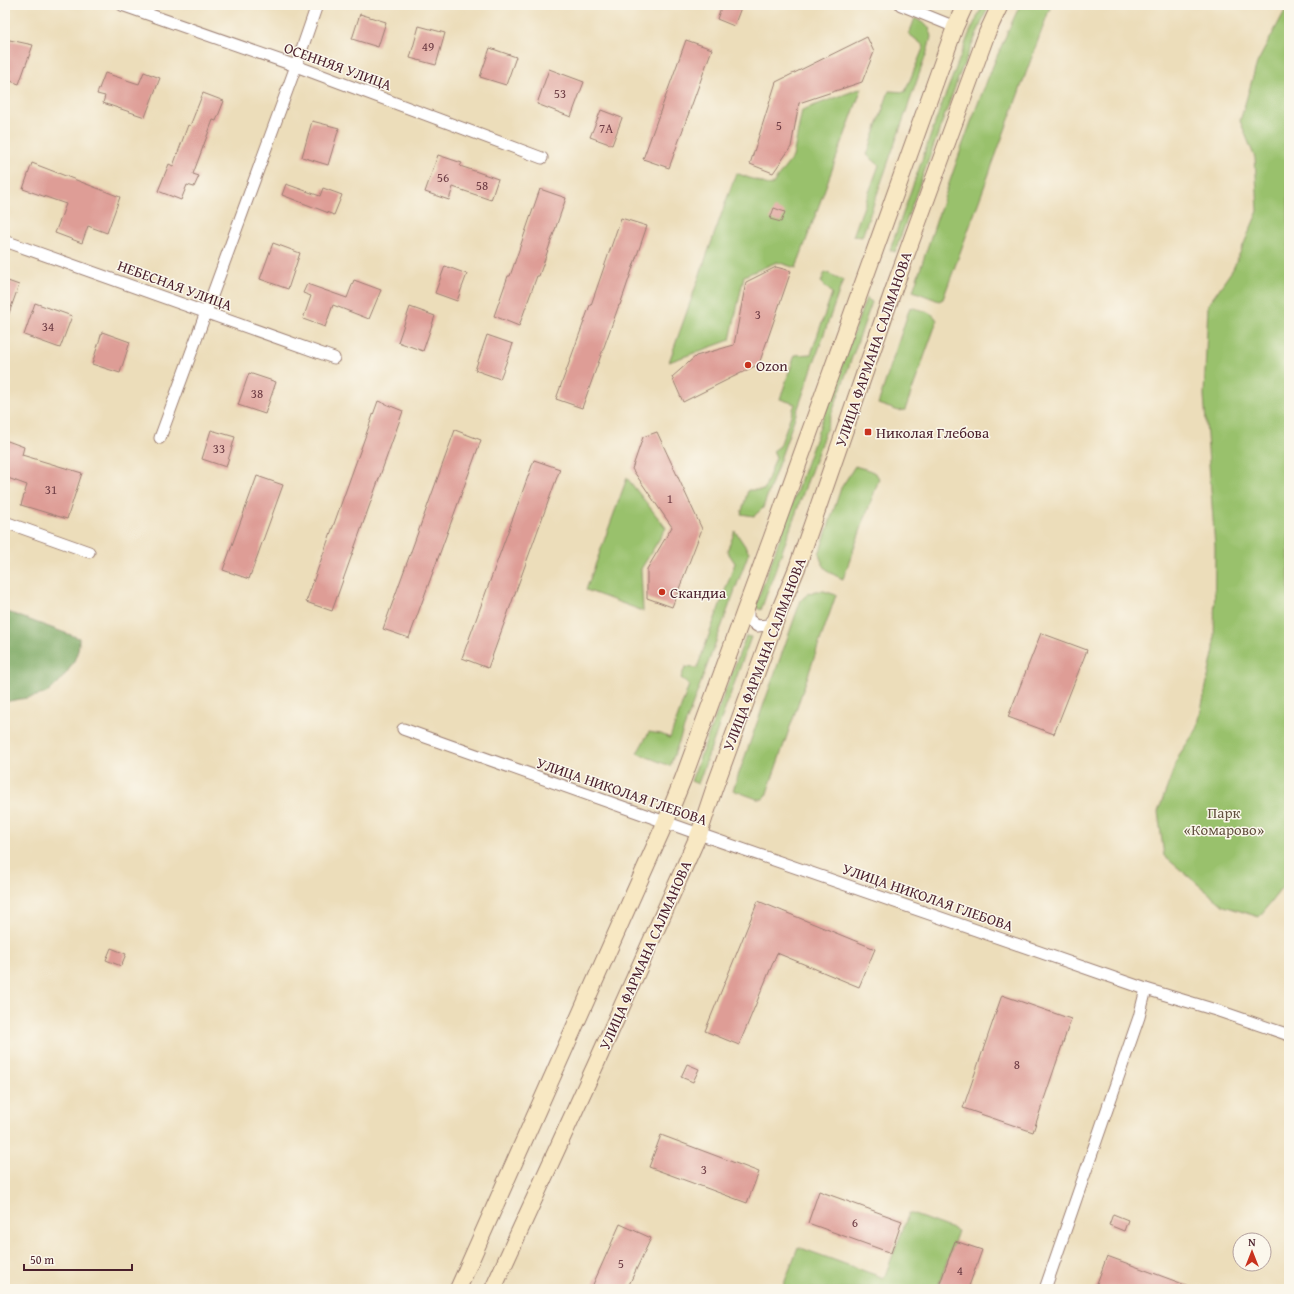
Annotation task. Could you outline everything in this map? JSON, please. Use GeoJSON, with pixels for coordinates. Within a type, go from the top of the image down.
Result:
{"type":"FeatureCollection","features":[{"type":"Feature","properties":{"kind":"street","name":"ОСЕННЯЯ УЛИЦА"},"geometry":{"type":"LineString","coordinates":[[122,5],[296,66],[542,158]]}},
{"type":"Feature","properties":{"kind":"street"},"geometry":{"type":"LineString","coordinates":[[160,438],[317,5]]}},
{"type":"Feature","properties":{"kind":"street"},"geometry":{"type":"LineString","coordinates":[[901,5],[955,27]]}},
{"type":"Feature","properties":{"kind":"street","name":"УЛИЦА ФАРМАНА САЛМАНОВА"},"geometry":{"type":"LineString","coordinates":[[458,1289],[666,821],[683,779],[955,27],[965,5]]}},
{"type":"Feature","properties":{"kind":"street","name":"УЛИЦА ФАРМАНА САЛМАНОВА"},"geometry":{"type":"LineString","coordinates":[[493,1289],[699,834],[778,614],[797,568],[893,291],[987,33],[1000,5]]}},
{"type":"Feature","properties":{"kind":"street","name":"НЕБЕСНАЯ УЛИЦА"},"geometry":{"type":"LineString","coordinates":[[5,241],[334,358]]}},
{"type":"Feature","properties":{"kind":"street"},"geometry":{"type":"LineString","coordinates":[[5,522],[89,552]]}},
{"type":"Feature","properties":{"kind":"street"},"geometry":{"type":"LineString","coordinates":[[747,603],[748,619],[756,626],[768,625],[778,614]]}},
{"type":"Feature","properties":{"kind":"street","name":"УЛИЦА НИКОЛАЯ ГЛЕБОВА"},"geometry":{"type":"LineString","coordinates":[[403,729],[666,821],[699,834],[1146,989],[1289,1034]]}},
{"type":"Feature","properties":{"kind":"street"},"geometry":{"type":"LineString","coordinates":[[1045,1289],[1139,1017],[1146,989]]}},
{"type":"Feature","properties":{"kind":"green space"},"geometry":{"type":"Polygon","coordinates":[[[983,5],[989,5],[959,76],[895,252],[890,250],[940,109],[969,34],[983,5]]]}},
{"type":"Feature","properties":{"kind":"green space"},"geometry":{"type":"Polygon","coordinates":[[[1020,5],[1051,5],[943,299],[939,301],[913,291],[975,111],[1020,5]]]}},
{"type":"Feature","properties":{"kind":"green space","name":"Парк «Комарово»"},"geometry":{"type":"Polygon","coordinates":[[[1288,5],[1289,879],[1259,917],[1224,906],[1164,856],[1158,812],[1179,755],[1197,729],[1214,649],[1215,547],[1204,395],[1208,305],[1233,269],[1258,211],[1255,158],[1240,121],[1257,63],[1288,5]]]}},
{"type":"Feature","properties":{"kind":"green space"},"geometry":{"type":"Polygon","coordinates":[[[915,18],[929,27],[931,37],[928,49],[862,237],[853,236],[879,165],[867,155],[889,91],[905,92],[924,46],[909,34],[915,18]]]}},
{"type":"Feature","properties":{"kind":"green space"},"geometry":{"type":"Polygon","coordinates":[[[862,88],[796,268],[777,262],[744,276],[730,340],[669,362],[736,173],[771,186],[793,157],[802,110],[862,88]]]}},
{"type":"Feature","properties":{"kind":"green space"},"geometry":{"type":"Polygon","coordinates":[[[825,272],[843,280],[763,508],[754,516],[741,514],[748,490],[764,490],[776,457],[773,451],[780,446],[795,404],[780,399],[795,355],[811,354],[832,293],[821,282],[825,272]]]}},
{"type":"Feature","properties":{"kind":"green space"},"geometry":{"type":"Polygon","coordinates":[[[866,298],[872,302],[761,610],[755,607],[866,298]]]}},
{"type":"Feature","properties":{"kind":"green space"},"geometry":{"type":"Polygon","coordinates":[[[910,307],[930,313],[937,321],[905,410],[899,411],[878,404],[910,307]]]}},
{"type":"Feature","properties":{"kind":"green space"},"geometry":{"type":"Polygon","coordinates":[[[855,466],[873,472],[879,479],[843,579],[827,570],[822,563],[819,554],[841,488],[855,466]]]}},
{"type":"Feature","properties":{"kind":"green space"},"geometry":{"type":"Polygon","coordinates":[[[627,478],[666,528],[641,569],[643,611],[586,590],[627,478]]]}},
{"type":"Feature","properties":{"kind":"green space"},"geometry":{"type":"Polygon","coordinates":[[[735,531],[749,552],[670,766],[637,753],[649,732],[661,734],[670,738],[689,685],[681,678],[685,667],[697,668],[735,563],[727,551],[735,531]]]}},
{"type":"Feature","properties":{"kind":"green space"},"geometry":{"type":"Polygon","coordinates":[[[815,591],[824,591],[836,595],[766,796],[763,799],[757,799],[733,790],[801,600],[808,594],[815,591]]]}},
{"type":"Feature","properties":{"kind":"green space"},"geometry":{"type":"Polygon","coordinates":[[[5,611],[79,638],[78,651],[74,662],[50,691],[35,696],[5,702],[5,611]]]}},
{"type":"Feature","properties":{"kind":"green space"},"geometry":{"type":"Polygon","coordinates":[[[746,636],[751,637],[698,784],[691,781],[746,636]]]}},
{"type":"Feature","properties":{"kind":"green space"},"geometry":{"type":"Polygon","coordinates":[[[909,1213],[958,1231],[937,1289],[782,1289],[798,1247],[884,1278],[909,1213]]]}},
{"type":"Feature","properties":{"kind":"building"},"geometry":{"type":"Polygon","coordinates":[[[722,5],[742,5],[734,26],[717,19],[722,5]]]}},
{"type":"Feature","properties":{"kind":"building"},"geometry":{"type":"Polygon","coordinates":[[[360,14],[386,22],[378,47],[352,39],[360,14]]]}},
{"type":"Feature","properties":{"kind":"building"},"geometry":{"type":"Polygon","coordinates":[[[419,26],[445,33],[436,65],[410,58],[419,26]]]}},
{"type":"Feature","properties":{"kind":"building"},"geometry":{"type":"Polygon","coordinates":[[[867,37],[874,52],[862,82],[799,103],[791,147],[773,173],[750,164],[776,82],[867,37]]]}},
{"type":"Feature","properties":{"kind":"building"},"geometry":{"type":"Polygon","coordinates":[[[5,39],[33,45],[19,84],[5,79],[5,39]]]}},
{"type":"Feature","properties":{"kind":"building"},"geometry":{"type":"Polygon","coordinates":[[[686,40],[712,49],[669,168],[643,159],[686,40]]]}},
{"type":"Feature","properties":{"kind":"building"},"geometry":{"type":"Polygon","coordinates":[[[490,48],[516,57],[506,85],[480,77],[490,48]]]}},
{"type":"Feature","properties":{"kind":"building"},"geometry":{"type":"Polygon","coordinates":[[[549,69],[584,82],[571,117],[537,104],[549,69]]]}},
{"type":"Feature","properties":{"kind":"building"},"geometry":{"type":"Polygon","coordinates":[[[144,72],[160,78],[145,117],[103,103],[105,96],[97,94],[105,73],[139,84],[144,72]]]}},
{"type":"Feature","properties":{"kind":"building"},"geometry":{"type":"Polygon","coordinates":[[[203,93],[224,101],[216,121],[213,120],[193,174],[199,176],[194,187],[187,185],[181,200],[158,191],[169,164],[173,166],[188,125],[190,126],[203,93]]]}},
{"type":"Feature","properties":{"kind":"building"},"geometry":{"type":"Polygon","coordinates":[[[601,110],[622,118],[612,145],[590,137],[601,110]]]}},
{"type":"Feature","properties":{"kind":"building"},"geometry":{"type":"Polygon","coordinates":[[[312,121],[339,128],[328,165],[302,157],[312,121]]]}},
{"type":"Feature","properties":{"kind":"building"},"geometry":{"type":"Polygon","coordinates":[[[438,155],[462,163],[460,166],[498,179],[491,200],[453,187],[449,200],[425,192],[438,155]]]}},
{"type":"Feature","properties":{"kind":"building"},"geometry":{"type":"Polygon","coordinates":[[[32,163],[120,197],[107,233],[88,226],[82,243],[55,233],[66,204],[23,189],[32,163]]]}},
{"type":"Feature","properties":{"kind":"building"},"geometry":{"type":"Polygon","coordinates":[[[286,184],[320,196],[323,188],[342,195],[334,215],[282,195],[286,184]]]}},
{"type":"Feature","properties":{"kind":"building"},"geometry":{"type":"Polygon","coordinates":[[[540,189],[566,198],[539,276],[537,276],[519,326],[494,316],[508,276],[510,276],[540,189]]]}},
{"type":"Feature","properties":{"kind":"building"},"geometry":{"type":"Polygon","coordinates":[[[774,208],[785,212],[781,222],[770,219],[774,208]]]}},
{"type":"Feature","properties":{"kind":"building"},"geometry":{"type":"Polygon","coordinates":[[[621,218],[647,226],[582,408],[556,399],[621,218]]]}},
{"type":"Feature","properties":{"kind":"building"},"geometry":{"type":"Polygon","coordinates":[[[273,243],[300,253],[288,289],[260,279],[273,243]]]}},
{"type":"Feature","properties":{"kind":"building"},"geometry":{"type":"Polygon","coordinates":[[[445,266],[467,274],[457,301],[435,293],[445,266]]]}},
{"type":"Feature","properties":{"kind":"building"},"geometry":{"type":"Polygon","coordinates":[[[776,267],[791,271],[759,364],[683,402],[672,377],[696,356],[734,345],[746,282],[776,267]]]}},
{"type":"Feature","properties":{"kind":"building"},"geometry":{"type":"Polygon","coordinates":[[[5,280],[19,285],[7,319],[5,319],[5,280]]]}},
{"type":"Feature","properties":{"kind":"building"},"geometry":{"type":"Polygon","coordinates":[[[354,280],[381,290],[369,319],[333,305],[325,327],[303,319],[311,296],[303,293],[307,284],[347,298],[354,280]]]}},
{"type":"Feature","properties":{"kind":"building"},"geometry":{"type":"Polygon","coordinates":[[[35,303],[72,316],[60,348],[24,335],[35,303]]]}},
{"type":"Feature","properties":{"kind":"building"},"geometry":{"type":"Polygon","coordinates":[[[410,307],[435,316],[423,351],[398,342],[410,307]]]}},
{"type":"Feature","properties":{"kind":"building"},"geometry":{"type":"Polygon","coordinates":[[[102,332],[130,342],[120,373],[92,364],[102,332]]]}},
{"type":"Feature","properties":{"kind":"building"},"geometry":{"type":"Polygon","coordinates":[[[487,335],[513,344],[500,379],[475,370],[487,335]]]}},
{"type":"Feature","properties":{"kind":"building"},"geometry":{"type":"Polygon","coordinates":[[[249,373],[276,382],[265,414],[238,405],[249,373]]]}},
{"type":"Feature","properties":{"kind":"building"},"geometry":{"type":"Polygon","coordinates":[[[378,401],[403,411],[332,611],[306,602],[378,401]]]}},
{"type":"Feature","properties":{"kind":"building"},"geometry":{"type":"Polygon","coordinates":[[[211,430],[235,437],[226,467],[202,459],[211,430]]]}},
{"type":"Feature","properties":{"kind":"building"},"geometry":{"type":"Polygon","coordinates":[[[455,430],[481,440],[409,638],[383,629],[455,430]]]}},
{"type":"Feature","properties":{"kind":"building"},"geometry":{"type":"Polygon","coordinates":[[[657,432],[702,529],[672,607],[647,598],[647,569],[672,527],[632,469],[643,437],[657,432]]]}},
{"type":"Feature","properties":{"kind":"building"},"geometry":{"type":"Polygon","coordinates":[[[5,440],[24,447],[22,455],[82,473],[67,519],[21,505],[27,485],[5,477],[5,440]]]}},
{"type":"Feature","properties":{"kind":"building"},"geometry":{"type":"Polygon","coordinates":[[[534,460],[560,469],[488,668],[462,658],[534,460]]]}},
{"type":"Feature","properties":{"kind":"building"},"geometry":{"type":"Polygon","coordinates":[[[257,476],[283,485],[249,579],[223,570],[257,476]]]}},
{"type":"Feature","properties":{"kind":"building"},"geometry":{"type":"Polygon","coordinates":[[[1041,633],[1087,650],[1054,734],[1008,717],[1041,633]]]}},
{"type":"Feature","properties":{"kind":"building"},"geometry":{"type":"Polygon","coordinates":[[[758,901],[875,949],[859,987],[777,953],[739,1045],[705,1031],[758,901]]]}},
{"type":"Feature","properties":{"kind":"building"},"geometry":{"type":"Polygon","coordinates":[[[111,948],[126,954],[121,966],[106,960],[111,948]]]}},
{"type":"Feature","properties":{"kind":"building"},"geometry":{"type":"Polygon","coordinates":[[[1002,995],[1071,1019],[1033,1132],[963,1108],[1002,995]]]}},
{"type":"Feature","properties":{"kind":"building"},"geometry":{"type":"Polygon","coordinates":[[[687,1064],[699,1069],[693,1082],[681,1077],[687,1064]]]}},
{"type":"Feature","properties":{"kind":"building"},"geometry":{"type":"Polygon","coordinates":[[[661,1135],[759,1172],[747,1203],[649,1167],[661,1135]]]}},
{"type":"Feature","properties":{"kind":"building"},"geometry":{"type":"Polygon","coordinates":[[[819,1191],[902,1221],[891,1253],[808,1223],[819,1191]]]}},
{"type":"Feature","properties":{"kind":"building"},"geometry":{"type":"Polygon","coordinates":[[[1113,1214],[1128,1220],[1124,1231],[1109,1225],[1113,1214]]]}},
{"type":"Feature","properties":{"kind":"building"},"geometry":{"type":"Polygon","coordinates":[[[620,1224],[651,1238],[627,1289],[591,1289],[620,1224]]]}},
{"type":"Feature","properties":{"kind":"building"},"geometry":{"type":"Polygon","coordinates":[[[955,1241],[982,1250],[968,1289],[938,1289],[955,1241]]]}},
{"type":"Feature","properties":{"kind":"building"},"geometry":{"type":"Polygon","coordinates":[[[1107,1256],[1194,1288],[1194,1289],[1095,1289],[1107,1256]]]}},
{"type":"Feature","properties":{"kind":"place","name":"Ozon"},"geometry":{"type":"Point","coordinates":[748,365]}},
{"type":"Feature","properties":{"kind":"place","name":"Николая Глебова"},"geometry":{"type":"Point","coordinates":[868,432]}},
{"type":"Feature","properties":{"kind":"place","name":"Скандиа"},"geometry":{"type":"Point","coordinates":[662,592]}}]}
